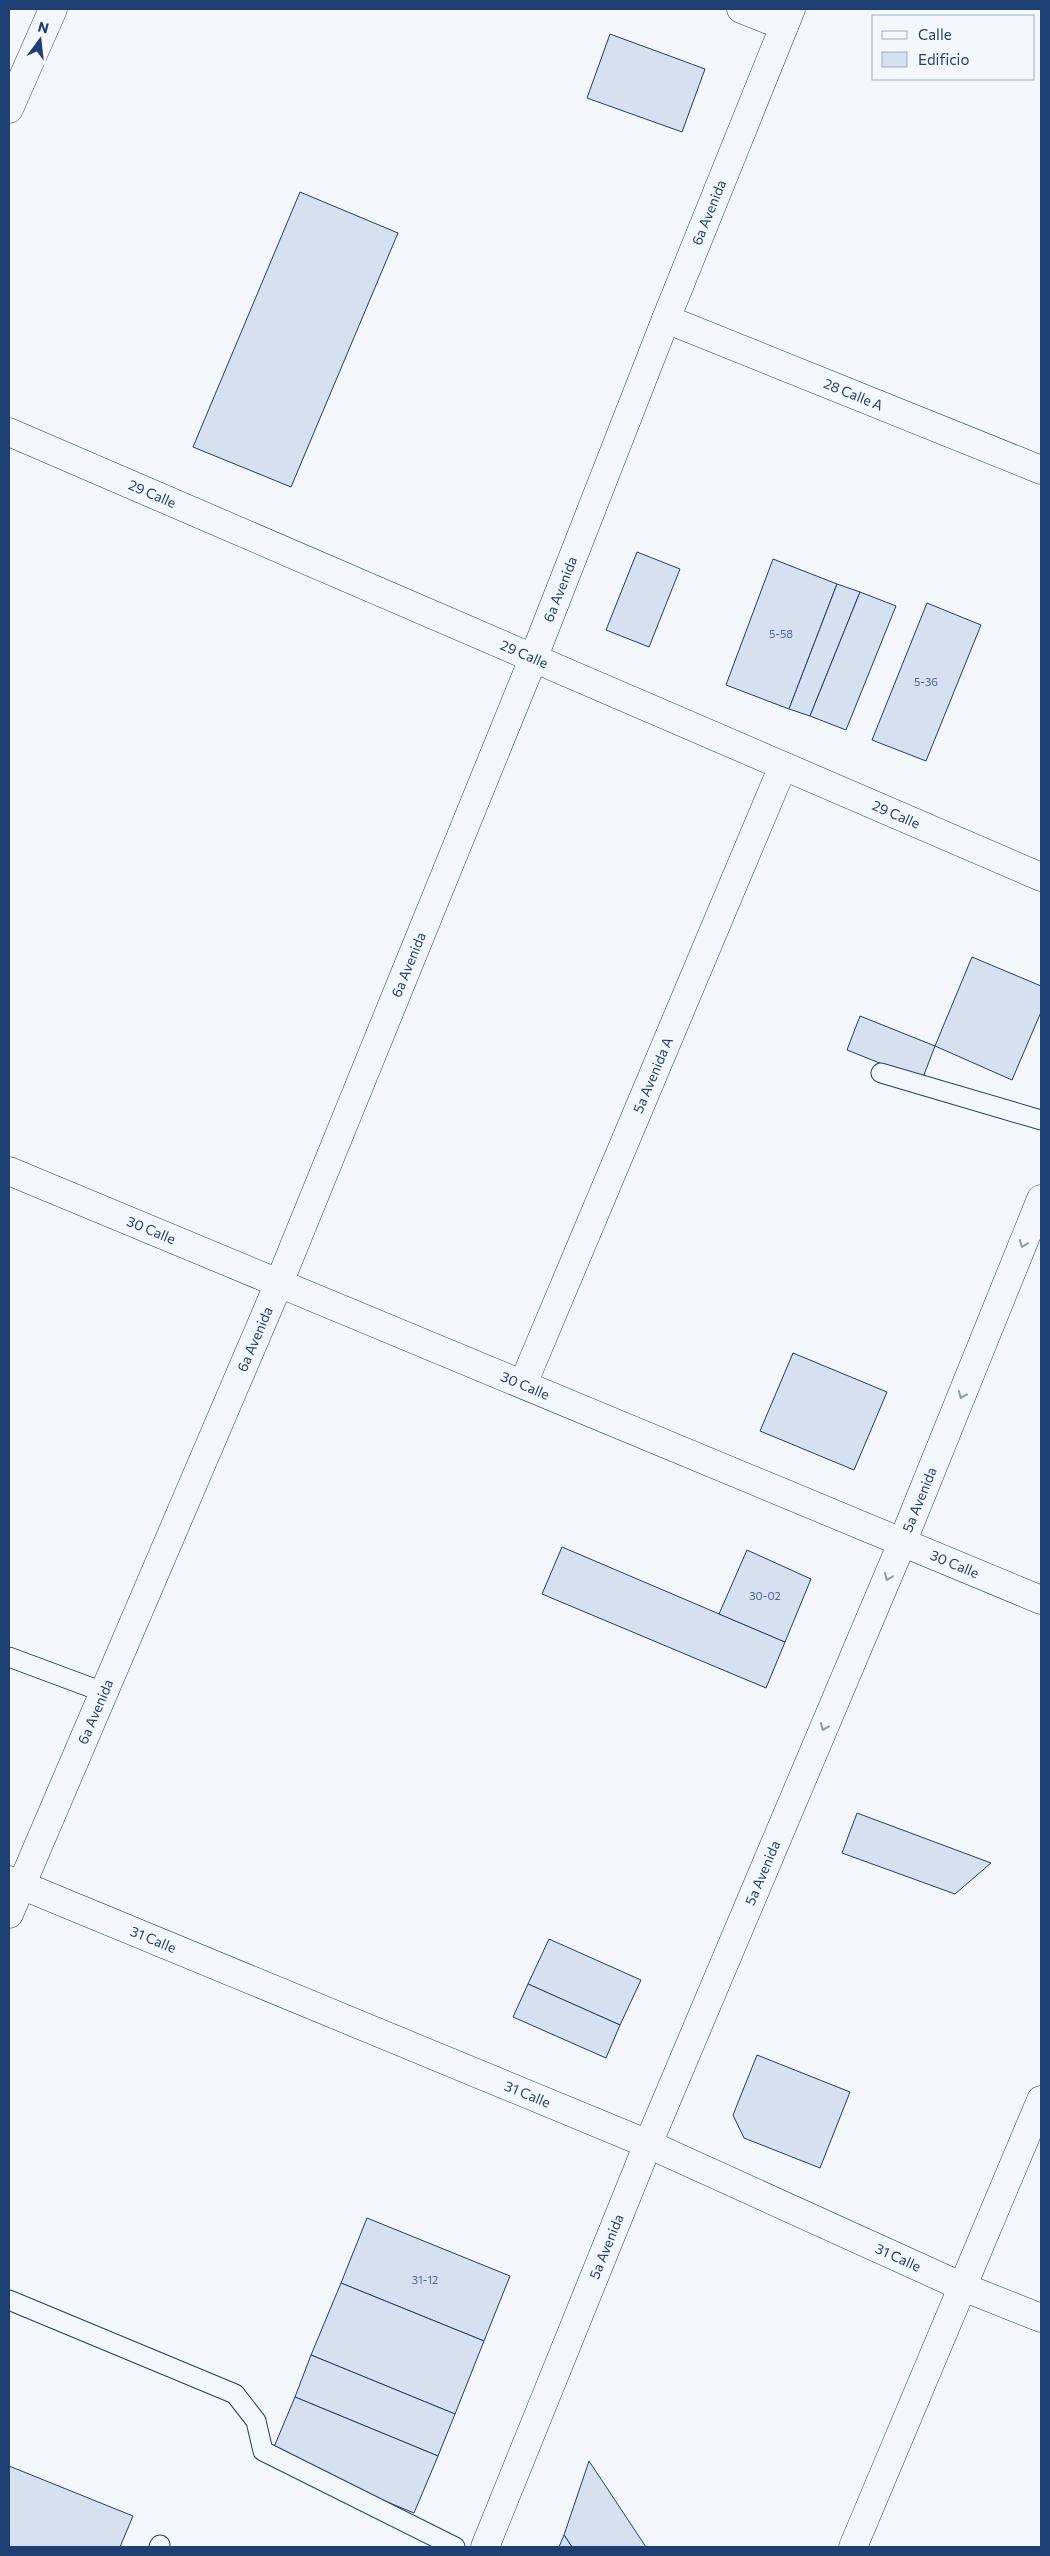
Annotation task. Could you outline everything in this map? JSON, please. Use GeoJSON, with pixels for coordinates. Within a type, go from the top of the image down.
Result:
{"type":"FeatureCollection","features":[{"type":"Feature","properties":{"kind":"street"},"geometry":{"type":"LineString","coordinates":[[9,110],[53,9]]}},
{"type":"Feature","properties":{"kind":"street"},"geometry":{"type":"LineString","coordinates":[[741,9],[788,18]]}},
{"type":"Feature","properties":{"kind":"street","name":"6a Avenida"},"geometry":{"type":"LineString","coordinates":[[9,1914],[14,1882],[103,1692],[279,1283],[533,659],[666,319],[788,18]]}},
{"type":"Feature","properties":{"kind":"street","name":"28 Calle A"},"geometry":{"type":"LineString","coordinates":[[666,319],[1041,470]]}},
{"type":"Feature","properties":{"kind":"street","name":"29 Calle"},"geometry":{"type":"LineString","coordinates":[[9,432],[1041,876]]}},
{"type":"Feature","properties":{"kind":"street","name":"5a Avenida A"},"geometry":{"type":"LineString","coordinates":[[523,1384],[783,766]]}},
{"type":"Feature","properties":{"kind":"street","name":"30 Calle"},"geometry":{"type":"LineString","coordinates":[[9,1171],[1041,1600]]}},
{"type":"Feature","properties":{"kind":"street","name":"5a Avenida"},"geometry":{"type":"LineString","coordinates":[[485,2547],[648,2144],[902,1543],[1041,1199]]}},
{"type":"Feature","properties":{"kind":"street","name":"31 Calle"},"geometry":{"type":"LineString","coordinates":[[14,1882],[648,2144],[963,2287],[1041,2318]]}},
{"type":"Feature","properties":{"kind":"street"},"geometry":{"type":"LineString","coordinates":[[854,2547],[1041,2100]]}},
{"type":"Feature","properties":{"kind":"lane"},"geometry":{"type":"LineString","coordinates":[[881,1073],[1041,1120]]}},
{"type":"Feature","properties":{"kind":"lane"},"geometry":{"type":"LineString","coordinates":[[9,1657],[103,1692]]}},
{"type":"Feature","properties":{"kind":"lane"},"geometry":{"type":"LineString","coordinates":[[9,2300],[235,2394],[256,2421],[263,2451],[455,2547]]}},
{"type":"Feature","properties":{"kind":"building"},"geometry":{"type":"Polygon","coordinates":[[[610,34],[705,69],[682,132],[587,98],[610,34]]]}},
{"type":"Feature","properties":{"kind":"building"},"geometry":{"type":"Polygon","coordinates":[[[300,192],[398,233],[291,487],[193,447],[300,192]]]}},
{"type":"Feature","properties":{"kind":"building"},"geometry":{"type":"Polygon","coordinates":[[[637,552],[680,569],[649,647],[606,630],[637,552]]]}},
{"type":"Feature","properties":{"kind":"building"},"geometry":{"type":"Polygon","coordinates":[[[773,559],[837,584],[789,709],[726,685],[773,559]]]}},
{"type":"Feature","properties":{"kind":"building"},"geometry":{"type":"Polygon","coordinates":[[[837,584],[860,592],[810,716],[789,709],[837,584]]]}},
{"type":"Feature","properties":{"kind":"building"},"geometry":{"type":"Polygon","coordinates":[[[860,592],[896,606],[846,730],[810,716],[860,592]]]}},
{"type":"Feature","properties":{"kind":"building"},"geometry":{"type":"Polygon","coordinates":[[[927,603],[981,625],[926,761],[872,740],[927,603]]]}},
{"type":"Feature","properties":{"kind":"building"},"geometry":{"type":"Polygon","coordinates":[[[972,957],[1041,986],[1041,1012],[1012,1080],[935,1046],[972,957]]]}},
{"type":"Feature","properties":{"kind":"building"},"geometry":{"type":"Polygon","coordinates":[[[860,1016],[935,1046],[922,1080],[847,1050],[860,1016]]]}},
{"type":"Feature","properties":{"kind":"building"},"geometry":{"type":"Polygon","coordinates":[[[793,1353],[887,1392],[854,1470],[760,1431],[793,1353]]]}},
{"type":"Feature","properties":{"kind":"building"},"geometry":{"type":"Polygon","coordinates":[[[562,1547],[785,1642],[766,1688],[542,1594],[562,1547]]]}},
{"type":"Feature","properties":{"kind":"building"},"geometry":{"type":"Polygon","coordinates":[[[747,1550],[811,1579],[785,1642],[719,1614],[747,1550]]]}},
{"type":"Feature","properties":{"kind":"building"},"geometry":{"type":"Polygon","coordinates":[[[857,1813],[991,1863],[955,1894],[842,1853],[857,1813]]]}},
{"type":"Feature","properties":{"kind":"building"},"geometry":{"type":"Polygon","coordinates":[[[549,1939],[641,1980],[620,2025],[528,1984],[549,1939]]]}},
{"type":"Feature","properties":{"kind":"building"},"geometry":{"type":"Polygon","coordinates":[[[528,1984],[620,2025],[606,2058],[513,2017],[528,1984]]]}},
{"type":"Feature","properties":{"kind":"building"},"geometry":{"type":"Polygon","coordinates":[[[757,2055],[850,2092],[820,2168],[744,2138],[733,2115],[757,2055]]]}},
{"type":"Feature","properties":{"kind":"building"},"geometry":{"type":"Polygon","coordinates":[[[367,2218],[510,2276],[484,2341],[341,2283],[367,2218]]]}},
{"type":"Feature","properties":{"kind":"building"},"geometry":{"type":"Polygon","coordinates":[[[341,2283],[484,2341],[455,2414],[311,2355],[341,2283]]]}},
{"type":"Feature","properties":{"kind":"building"},"geometry":{"type":"Polygon","coordinates":[[[311,2355],[455,2414],[438,2456],[295,2397],[311,2355]]]}},
{"type":"Feature","properties":{"kind":"building"},"geometry":{"type":"Polygon","coordinates":[[[295,2397],[438,2456],[414,2513],[271,2454],[295,2397]]]}},
{"type":"Feature","properties":{"kind":"building"},"geometry":{"type":"Polygon","coordinates":[[[589,2461],[646,2547],[572,2547],[564,2535],[589,2461]]]}},
{"type":"Feature","properties":{"kind":"building"},"geometry":{"type":"Polygon","coordinates":[[[9,2466],[133,2516],[120,2547],[9,2547],[9,2466]]]}},
{"type":"Feature","properties":{"kind":"building"},"geometry":{"type":"Polygon","coordinates":[[[564,2535],[572,2547],[559,2547],[564,2535]]]}}]}
